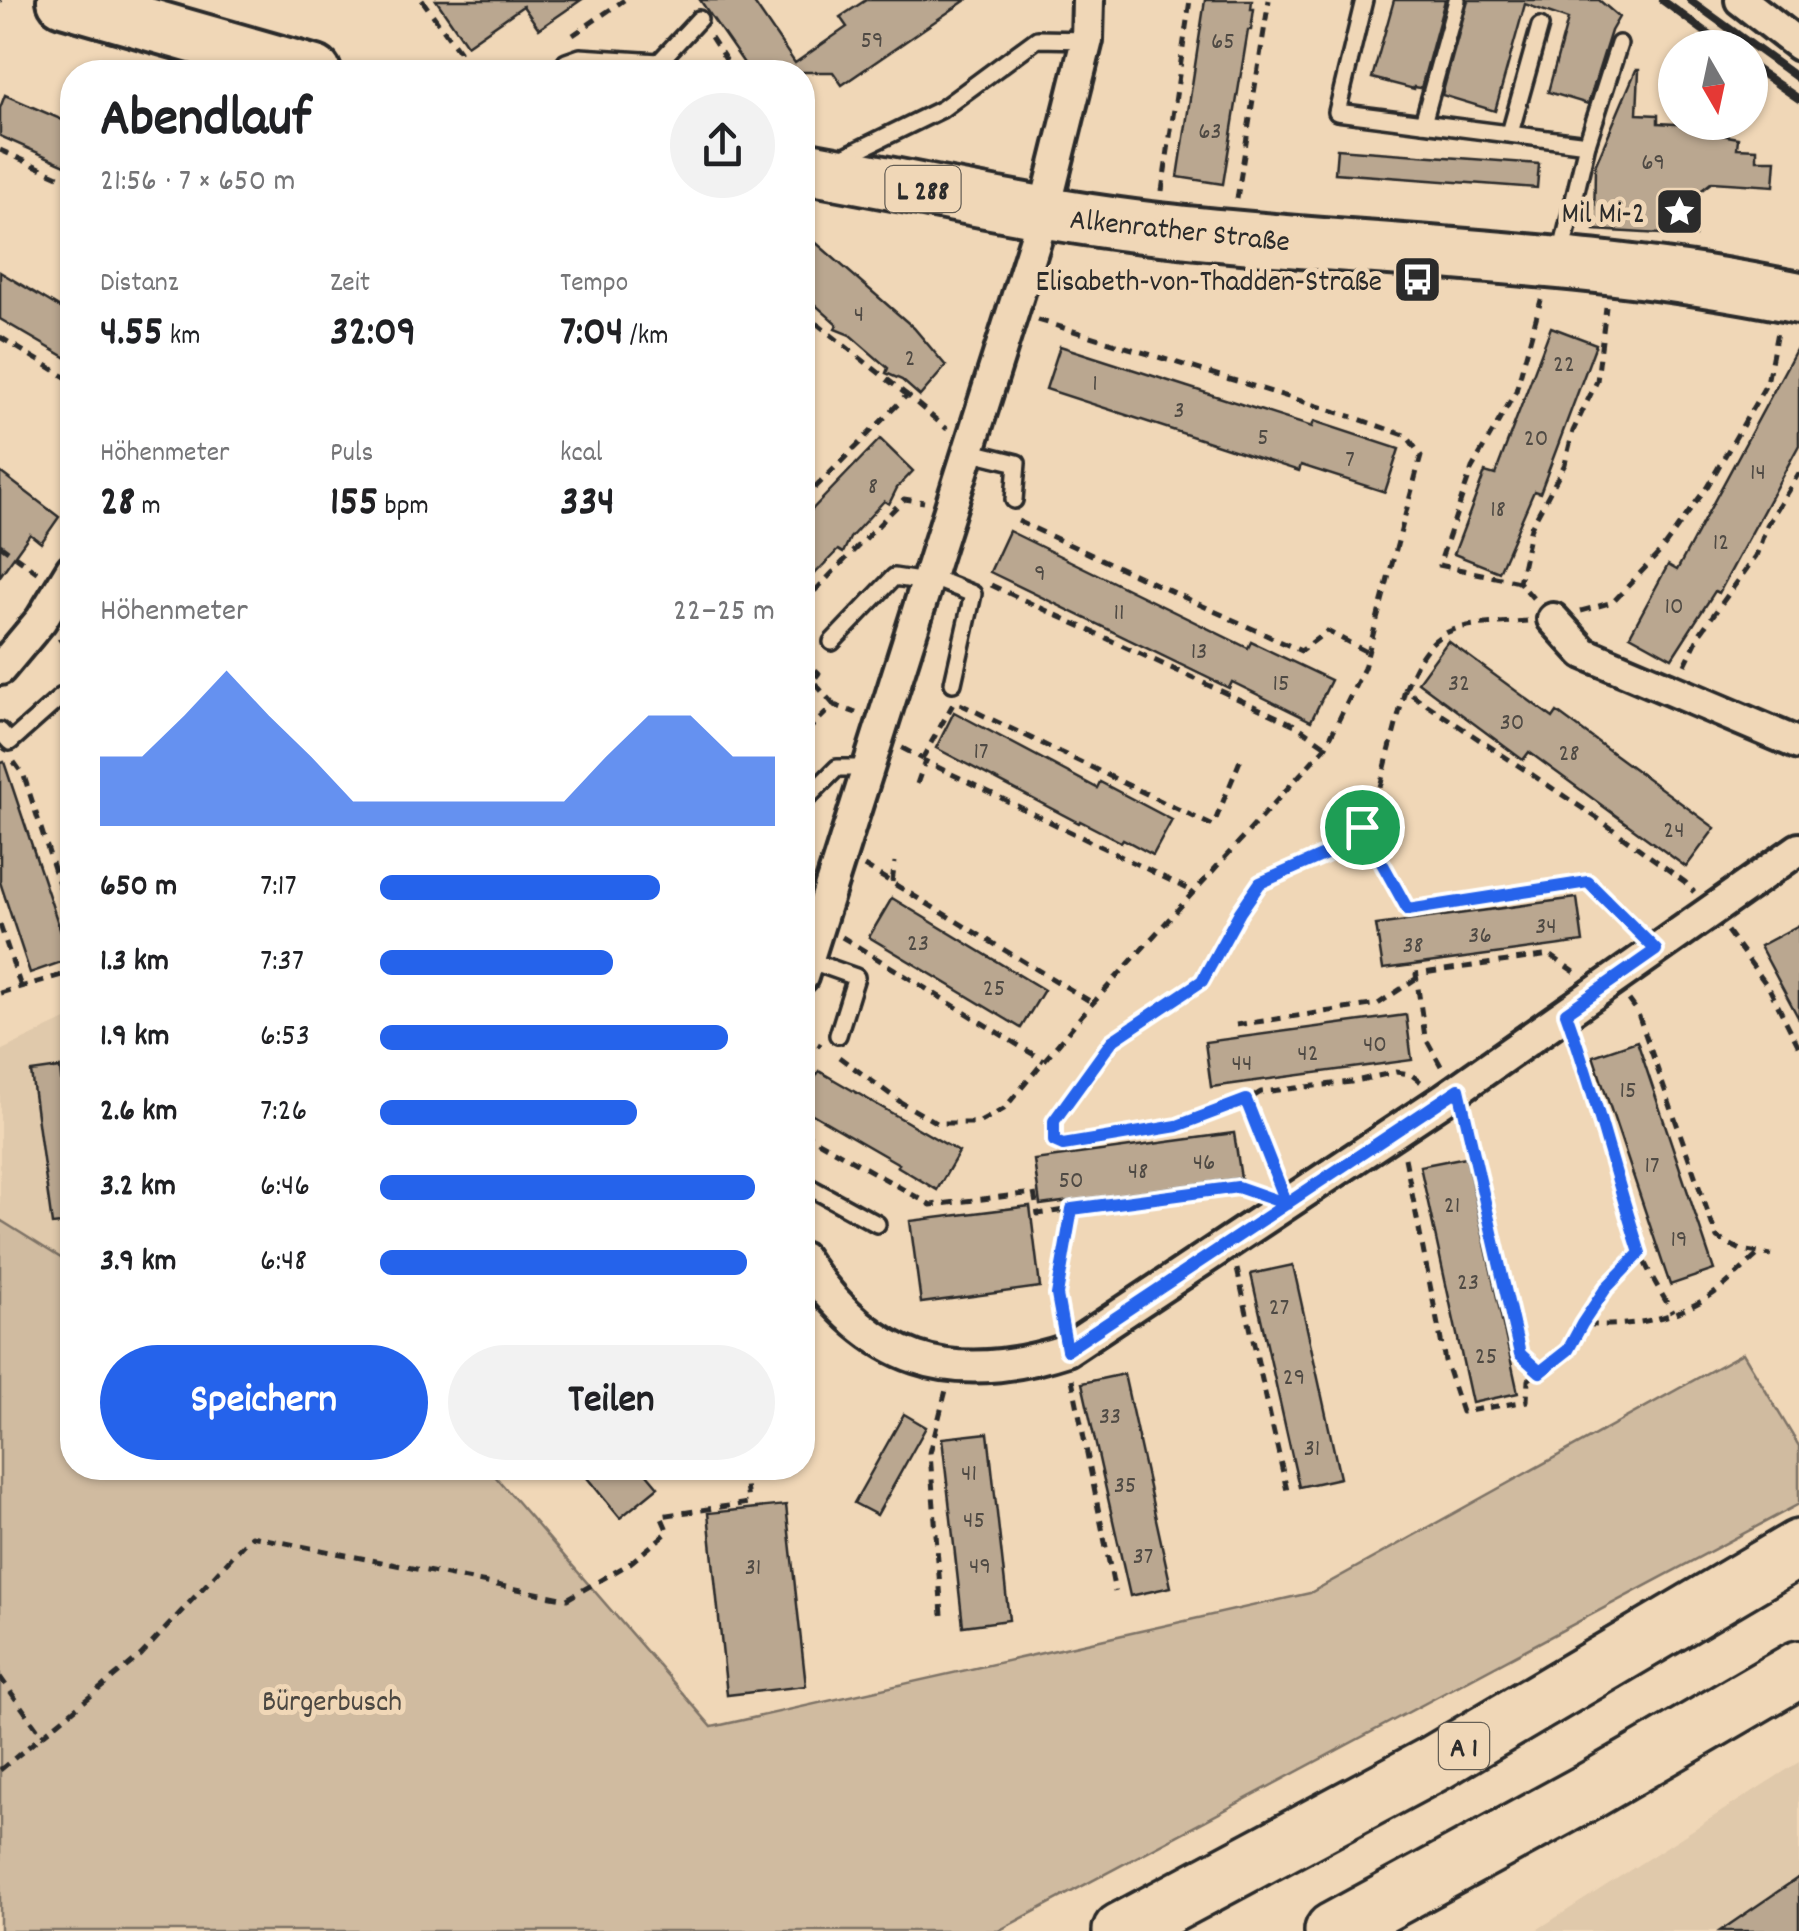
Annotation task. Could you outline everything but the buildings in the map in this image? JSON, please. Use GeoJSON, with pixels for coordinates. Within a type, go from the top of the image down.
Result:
{"type":"FeatureCollection","features":[{"type":"Feature","properties":{"kind":"highway","name":"A 1"},"geometry":{"type":"LineString","coordinates":[[1121,1931],[1437,1762],[1799,1548]]}},
{"type":"Feature","properties":{"kind":"highway"},"geometry":{"type":"LineString","coordinates":[[1332,1931],[1588,1792],[1799,1669]]}},
{"type":"Feature","properties":{"kind":"main road"},"geometry":{"type":"LineString","coordinates":[[63,0],[262,60]]}},
{"type":"Feature","properties":{"kind":"main road","name":"Alkenrather Straße"},"geometry":{"type":"LineString","coordinates":[[815,169],[1044,213],[1156,229],[1611,268],[1792,296]]}},
{"type":"Feature","properties":{"kind":"street"},"geometry":{"type":"LineString","coordinates":[[815,937],[1044,213],[1086,40],[1088,0]]}},
{"type":"Feature","properties":{"kind":"street"},"geometry":{"type":"LineString","coordinates":[[1741,0],[1799,45]]}},
{"type":"Feature","properties":{"kind":"street"},"geometry":{"type":"LineString","coordinates":[[0,669],[60,588]]}},
{"type":"Feature","properties":{"kind":"street"},"geometry":{"type":"LineString","coordinates":[[1552,618],[1584,653],[1799,744]]}},
{"type":"Feature","properties":{"kind":"street"},"geometry":{"type":"LineString","coordinates":[[815,1274],[843,1310],[868,1333],[894,1350],[927,1362],[994,1366],[1067,1350],[1451,1094],[1799,849]]}},
{"type":"Feature","properties":{"kind":"lane"},"geometry":{"type":"LineString","coordinates":[[1364,0],[1337,112],[1587,144]]}},
{"type":"Feature","properties":{"kind":"lane"},"geometry":{"type":"LineString","coordinates":[[1424,122],[1457,0]]}},
{"type":"Feature","properties":{"kind":"lane"},"geometry":{"type":"LineString","coordinates":[[661,60],[699,19]]}},
{"type":"Feature","properties":{"kind":"lane"},"geometry":{"type":"LineString","coordinates":[[1510,133],[1540,26]]}},
{"type":"Feature","properties":{"kind":"lane"},"geometry":{"type":"LineString","coordinates":[[815,166],[942,109],[1036,39],[1086,40]]}},
{"type":"Feature","properties":{"kind":"lane"},"geometry":{"type":"LineString","coordinates":[[1550,263],[1619,44]]}},
{"type":"Feature","properties":{"kind":"lane"},"geometry":{"type":"LineString","coordinates":[[575,60],[627,60]]}},
{"type":"Feature","properties":{"kind":"lane"},"geometry":{"type":"LineString","coordinates":[[969,449],[1017,463],[1014,500]]}},
{"type":"Feature","properties":{"kind":"lane"},"geometry":{"type":"LineString","coordinates":[[832,642],[894,577],[927,579],[973,594],[953,695]]}},
{"type":"Feature","properties":{"kind":"lane"},"geometry":{"type":"LineString","coordinates":[[5,737],[60,697]]}},
{"type":"Feature","properties":{"kind":"lane"},"geometry":{"type":"LineString","coordinates":[[815,790],[837,768],[868,768]]}},
{"type":"Feature","properties":{"kind":"lane"},"geometry":{"type":"LineString","coordinates":[[815,970],[856,977],[838,1035]]}},
{"type":"Feature","properties":{"kind":"lane"},"geometry":{"type":"LineString","coordinates":[[815,1191],[877,1224]]}},
{"type":"Feature","properties":{"kind":"path"},"geometry":{"type":"LineString","coordinates":[[422,0],[459,51],[459,60]]}},
{"type":"Feature","properties":{"kind":"path"},"geometry":{"type":"LineString","coordinates":[[562,60],[559,44],[624,0]]}},
{"type":"Feature","properties":{"kind":"path"},"geometry":{"type":"LineString","coordinates":[[1156,229],[1190,0]]}},
{"type":"Feature","properties":{"kind":"path"},"geometry":{"type":"LineString","coordinates":[[1230,236],[1270,0]]}},
{"type":"Feature","properties":{"kind":"path"},"geometry":{"type":"LineString","coordinates":[[0,150],[60,177]]}},
{"type":"Feature","properties":{"kind":"path"},"geometry":{"type":"LineString","coordinates":[[1550,263],[1516,391],[1472,468],[1439,565],[1519,582],[1552,618]]}},
{"type":"Feature","properties":{"kind":"path"},"geometry":{"type":"LineString","coordinates":[[1519,582],[1531,527],[1565,464],[1574,431],[1597,381],[1611,268]]}},
{"type":"Feature","properties":{"kind":"path"},"geometry":{"type":"LineString","coordinates":[[1451,1094],[1410,1074],[1396,1072],[1351,1082],[1261,1092],[1177,1126],[1063,1145],[1054,1141],[1054,1121],[1112,1041],[1202,981],[1260,883],[1326,854],[1362,827],[1380,787],[1405,690],[1418,657],[1450,628],[1552,618],[1613,602],[1660,552],[1707,487],[1767,383],[1792,296]]}},
{"type":"Feature","properties":{"kind":"path"},"geometry":{"type":"LineString","coordinates":[[815,1044],[902,1104],[938,1123],[978,1123],[1004,1108],[1094,1002],[1326,746],[1368,652],[1420,456],[1407,436],[1013,312]]}},
{"type":"Feature","properties":{"kind":"path"},"geometry":{"type":"LineString","coordinates":[[815,322],[907,394],[969,449]]}},
{"type":"Feature","properties":{"kind":"path"},"geometry":{"type":"LineString","coordinates":[[0,337],[60,374]]}},
{"type":"Feature","properties":{"kind":"path"},"geometry":{"type":"LineString","coordinates":[[815,488],[907,394]]}},
{"type":"Feature","properties":{"kind":"path"},"geometry":{"type":"LineString","coordinates":[[1352,417],[1365,420]]}},
{"type":"Feature","properties":{"kind":"path"},"geometry":{"type":"LineString","coordinates":[[1672,690],[1701,632],[1756,556],[1767,525],[1799,473]]}},
{"type":"Feature","properties":{"kind":"path"},"geometry":{"type":"LineString","coordinates":[[815,591],[904,499],[953,502],[1008,516],[1300,651],[1327,631],[1368,652]]}},
{"type":"Feature","properties":{"kind":"path"},"geometry":{"type":"LineString","coordinates":[[0,544],[60,576]]}},
{"type":"Feature","properties":{"kind":"path"},"geometry":{"type":"LineString","coordinates":[[973,594],[980,580],[1297,726],[1326,746]]}},
{"type":"Feature","properties":{"kind":"path"},"geometry":{"type":"LineString","coordinates":[[815,683],[834,705],[882,723]]}},
{"type":"Feature","properties":{"kind":"path"},"geometry":{"type":"LineString","coordinates":[[1405,690],[1685,882],[1769,988],[1799,1046]]}},
{"type":"Feature","properties":{"kind":"path"},"geometry":{"type":"LineString","coordinates":[[922,759],[953,695],[1213,826],[1242,756]]}},
{"type":"Feature","properties":{"kind":"path"},"geometry":{"type":"LineString","coordinates":[[815,723],[834,705]]}},
{"type":"Feature","properties":{"kind":"path"},"geometry":{"type":"LineString","coordinates":[[5,737],[7,754],[24,776],[60,887]]}},
{"type":"Feature","properties":{"kind":"path"},"geometry":{"type":"LineString","coordinates":[[917,784],[926,760],[1194,892]]}},
{"type":"Feature","properties":{"kind":"path"},"geometry":{"type":"LineString","coordinates":[[1362,827],[1408,910],[1588,882],[1656,950]]}},
{"type":"Feature","properties":{"kind":"path"},"geometry":{"type":"LineString","coordinates":[[842,852],[1094,1002]]}},
{"type":"Feature","properties":{"kind":"path"},"geometry":{"type":"LineString","coordinates":[[892,882],[894,862]]}},
{"type":"Feature","properties":{"kind":"path"},"geometry":{"type":"LineString","coordinates":[[819,923],[1044,1061]]}},
{"type":"Feature","properties":{"kind":"path"},"geometry":{"type":"LineString","coordinates":[[0,925],[21,987]]}},
{"type":"Feature","properties":{"kind":"path"},"geometry":{"type":"LineString","coordinates":[[1540,1372],[1520,1354],[1451,1094],[1425,1037],[1416,974],[1550,955],[1607,985],[1637,1010],[1717,1238],[1741,1250],[1771,1255]]}},
{"type":"Feature","properties":{"kind":"path"},"geometry":{"type":"LineString","coordinates":[[0,993],[60,976]]}},
{"type":"Feature","properties":{"kind":"path"},"geometry":{"type":"LineString","coordinates":[[1236,1025],[1378,1004],[1417,978]]}},
{"type":"Feature","properties":{"kind":"path"},"geometry":{"type":"LineString","coordinates":[[1566,1013],[1600,1108],[1616,1182],[1640,1253],[1672,1312]]}},
{"type":"Feature","properties":{"kind":"path"},"geometry":{"type":"LineString","coordinates":[[1246,1100],[1287,1204]]}},
{"type":"Feature","properties":{"kind":"path"},"geometry":{"type":"LineString","coordinates":[[1399,1129],[1445,1360],[1462,1412],[1526,1401],[1528,1380],[1568,1350],[1606,1288],[1640,1253]]}},
{"type":"Feature","properties":{"kind":"path"},"geometry":{"type":"LineString","coordinates":[[815,1139],[931,1205],[1034,1193],[1038,1214],[1238,1187],[1287,1204]]}},
{"type":"Feature","properties":{"kind":"path"},"geometry":{"type":"LineString","coordinates":[[1072,1209],[1057,1295],[1115,1592]]}},
{"type":"Feature","properties":{"kind":"path"},"geometry":{"type":"LineString","coordinates":[[1231,1242],[1288,1496]]}},
{"type":"Feature","properties":{"kind":"path"},"geometry":{"type":"LineString","coordinates":[[1582,1324],[1616,1327],[1706,1299],[1760,1253]]}},
{"type":"Feature","properties":{"kind":"path"},"geometry":{"type":"LineString","coordinates":[[942,1615],[930,1453],[952,1366]]}},
{"type":"Feature","properties":{"kind":"path"},"geometry":{"type":"LineString","coordinates":[[0,1770],[141,1656],[251,1536],[567,1598],[629,1564],[668,1532],[661,1516],[748,1502],[746,1483]]}},
{"type":"Feature","properties":{"kind":"path"},"geometry":{"type":"LineString","coordinates":[[0,1676],[44,1737]]}},
{"type":"Feature","properties":{"kind":"shaded area"},"geometry":{"type":"Polygon","coordinates":[[[60,1023],[60,1258],[0,1220],[0,1051],[60,1023]]]}},
{"type":"Feature","properties":{"kind":"shaded area"},"geometry":{"type":"Polygon","coordinates":[[[1799,1762],[1799,1931],[1535,1931],[1799,1762]]]}},
{"type":"Feature","properties":{"kind":"green space","name":"Bürgerbusch"},"geometry":{"type":"Polygon","coordinates":[[[0,1220],[60,1258],[60,1480],[498,1480],[712,1727],[1310,1593],[1743,1353],[1799,1446],[1799,1504],[998,1931],[0,1931],[0,1220]]]}},
{"type":"Feature","properties":{"kind":"railway"},"geometry":{"type":"LineString","coordinates":[[1662,0],[1703,30]]}},
{"type":"Feature","properties":{"kind":"railway"},"geometry":{"type":"LineString","coordinates":[[1690,0],[1799,79]]}},
{"type":"Feature","properties":{"kind":"railway"},"geometry":{"type":"LineString","coordinates":[[1768,77],[1799,99]]}},
{"type":"Feature","properties":{"kind":"place","name":"Mil Mi-2"},"geometry":{"type":"Point","coordinates":[1680,212]}},
{"type":"Feature","properties":{"kind":"place","name":"Elisabeth-von-Thadden-Straße"},"geometry":{"type":"Point","coordinates":[1417,280]}},
{"type":"Feature","properties":{"kind":"route"},"geometry":{"type":"LineString","coordinates":[[1362,827],[1408,910],[1588,882],[1656,950],[1566,1013],[1600,1108],[1616,1182],[1640,1253],[1606,1288],[1568,1350],[1540,1372],[1520,1354],[1459,1089],[1231,1242],[1067,1350],[1057,1295],[1072,1209],[1238,1187],[1287,1204],[1246,1100],[1177,1126],[1063,1145],[1054,1141],[1054,1121],[1112,1041],[1202,981],[1260,883],[1326,854],[1362,827]]}}]}
